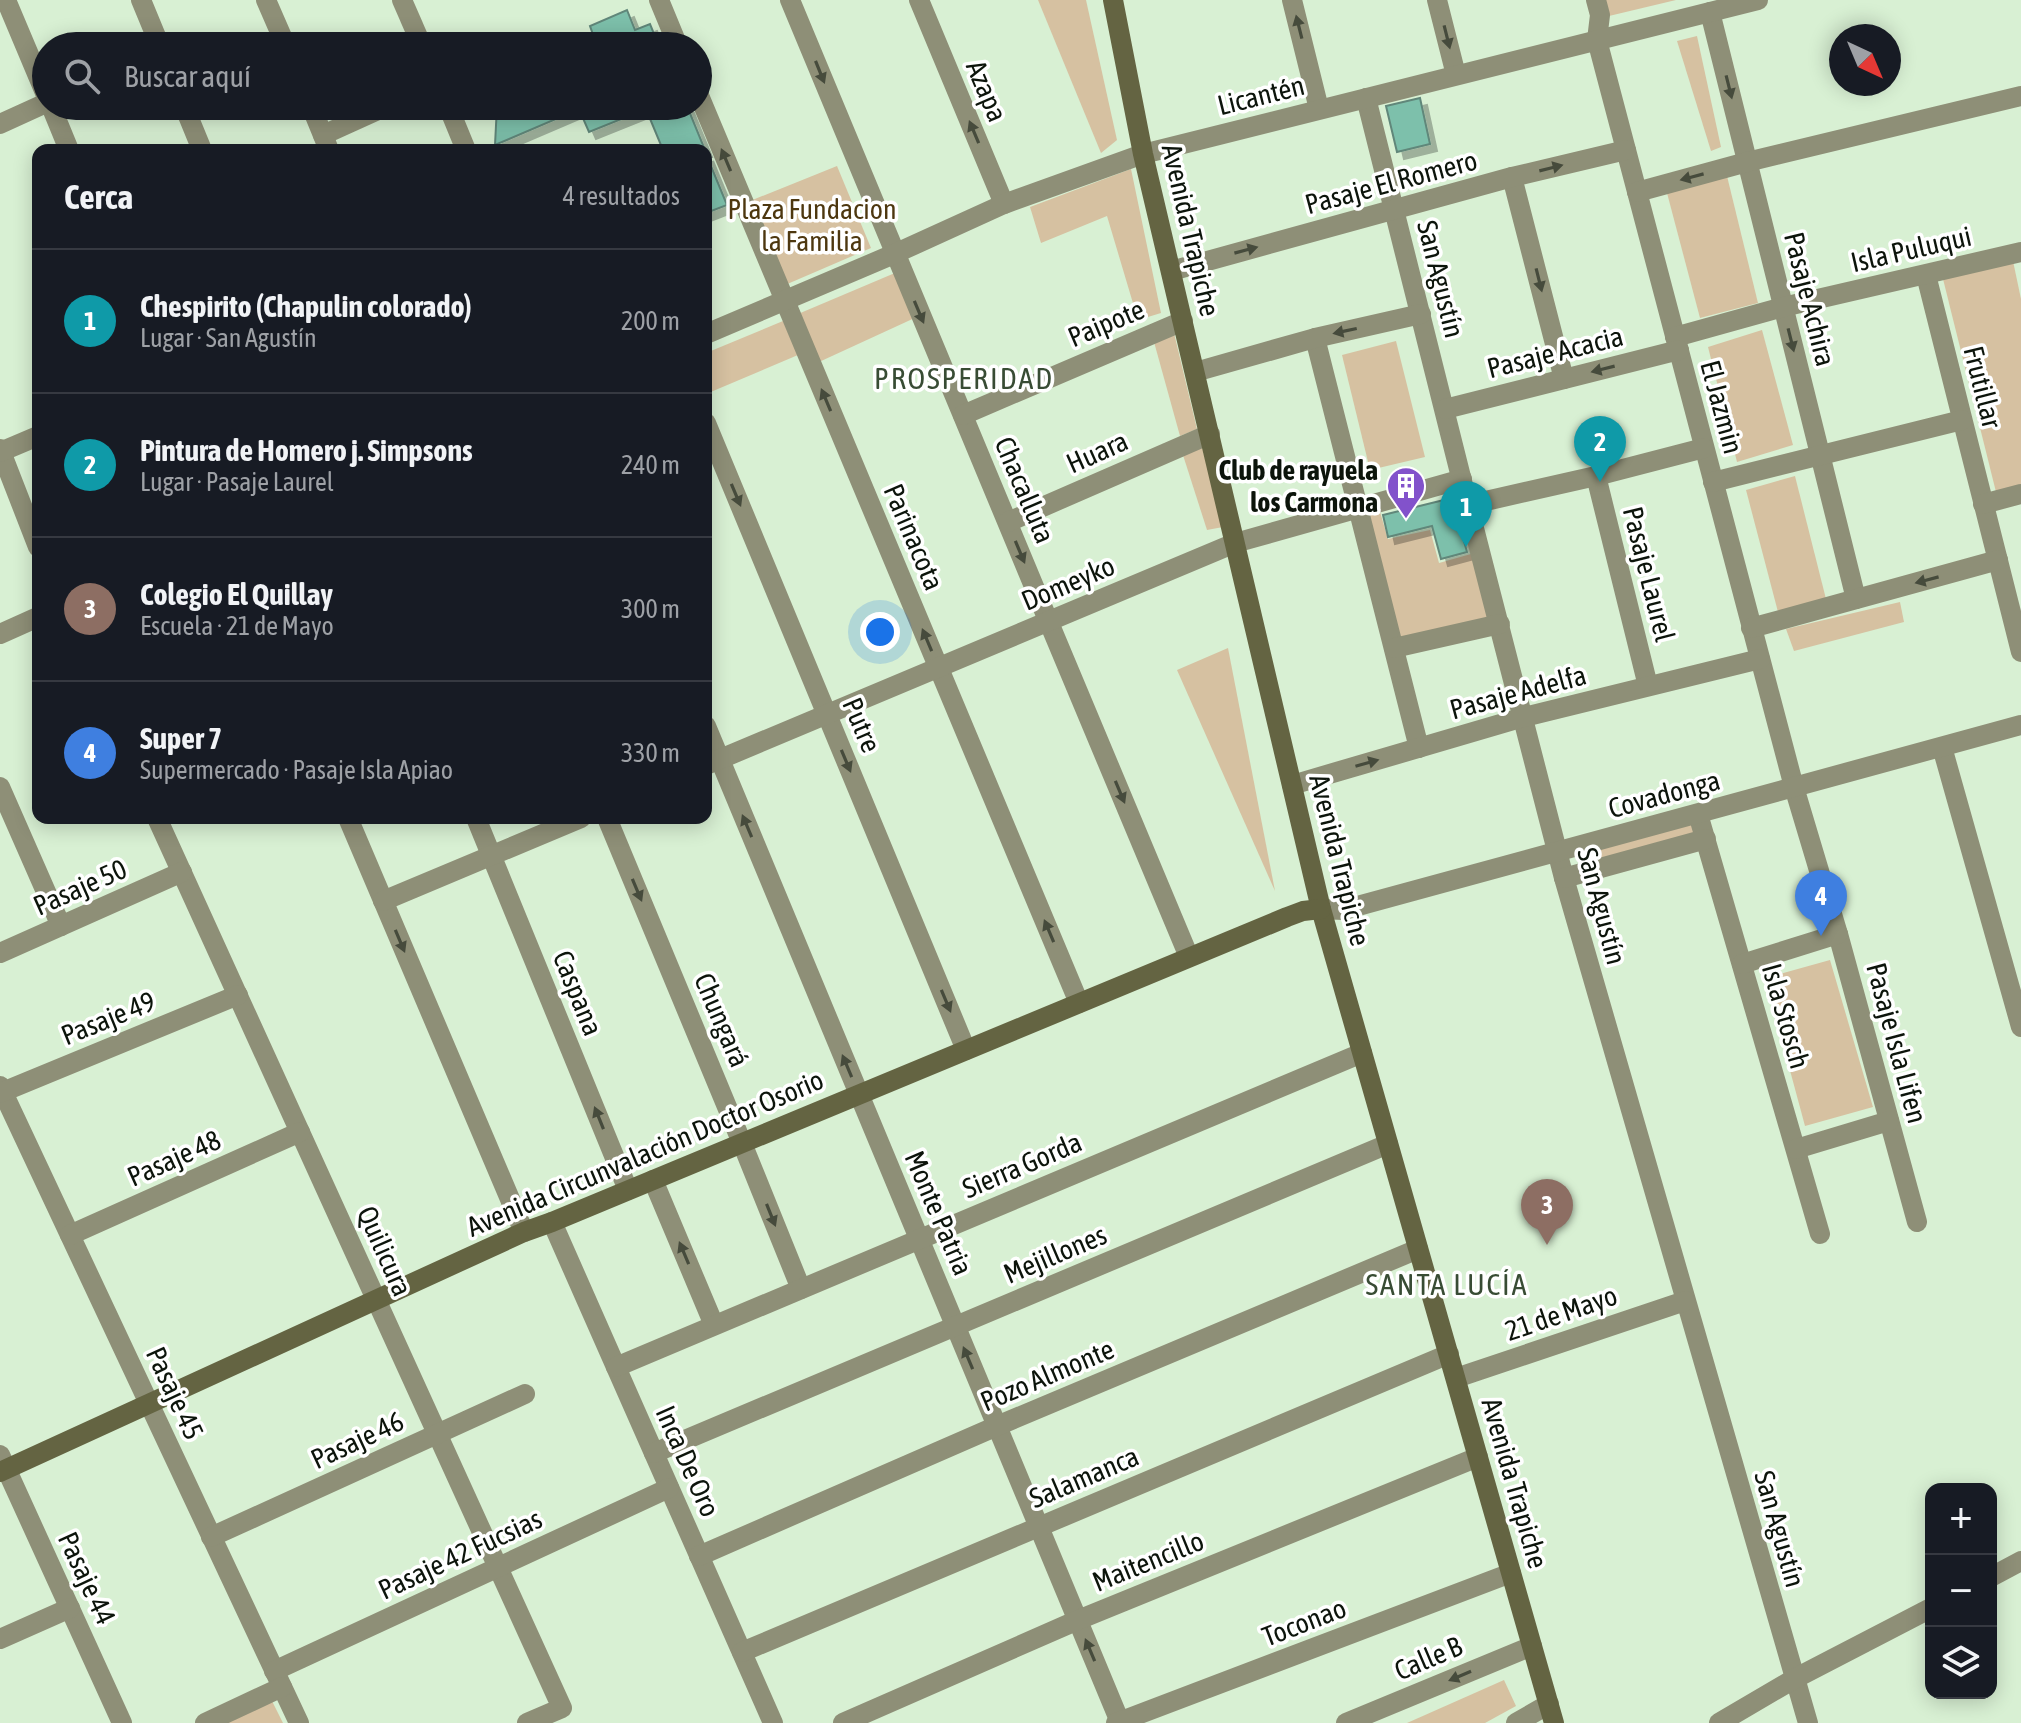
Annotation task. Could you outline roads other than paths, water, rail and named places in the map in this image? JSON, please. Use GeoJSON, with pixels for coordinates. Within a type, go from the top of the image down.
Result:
{"type":"FeatureCollection","features":[{"type":"Feature","properties":{"kind":"street"},"geometry":{"type":"LineString","coordinates":[[6,0],[32,62]]}},
{"type":"Feature","properties":{"kind":"street"},"geometry":{"type":"LineString","coordinates":[[141,0],[154,32]]}},
{"type":"Feature","properties":{"kind":"street"},"geometry":{"type":"LineString","coordinates":[[266,0],[280,32]]}},
{"type":"Feature","properties":{"kind":"street"},"geometry":{"type":"LineString","coordinates":[[402,0],[416,32]]}},
{"type":"Feature","properties":{"kind":"street","name":"Chacalluta"},"geometry":{"type":"LineString","coordinates":[[790,0],[1189,957]]}},
{"type":"Feature","properties":{"kind":"street","name":"Azapa"},"geometry":{"type":"LineString","coordinates":[[919,0],[1004,204]]}},
{"type":"Feature","properties":{"kind":"street","name":"Avenida Trapiche"},"geometry":{"type":"LineString","coordinates":[[1113,0],[1143,154],[1321,909],[1551,1714]]}},
{"type":"Feature","properties":{"kind":"street"},"geometry":{"type":"LineString","coordinates":[[1292,0],[1319,109]]}},
{"type":"Feature","properties":{"kind":"street"},"geometry":{"type":"LineString","coordinates":[[1437,0],[1456,75]]}},
{"type":"Feature","properties":{"kind":"street","name":"El Jazmin"},"geometry":{"type":"LineString","coordinates":[[1596,0],[1600,15],[1597,40],[1794,787]]}},
{"type":"Feature","properties":{"kind":"street","name":"Licantén"},"geometry":{"type":"LineString","coordinates":[[712,331],[1004,204],[1143,154],[1758,0]]}},
{"type":"Feature","properties":{"kind":"street"},"geometry":{"type":"LineString","coordinates":[[666,2],[674,32]]}},
{"type":"Feature","properties":{"kind":"street","name":"Pasaje Achira"},"geometry":{"type":"LineString","coordinates":[[1710,12],[1856,599]]}},
{"type":"Feature","properties":{"kind":"street"},"geometry":{"type":"LineString","coordinates":[[1637,192],[1747,162],[2021,96]]}},
{"type":"Feature","properties":{"kind":"street","name":"San Agustín"},"geometry":{"type":"LineString","coordinates":[[1366,98],[1564,878],[1808,1723]]}},
{"type":"Feature","properties":{"kind":"street"},"geometry":{"type":"LineString","coordinates":[[0,124],[32,111]]}},
{"type":"Feature","properties":{"kind":"street"},"geometry":{"type":"LineString","coordinates":[[55,120],[66,144]]}},
{"type":"Feature","properties":{"kind":"street"},"geometry":{"type":"LineString","coordinates":[[190,120],[200,144]]}},
{"type":"Feature","properties":{"kind":"street"},"geometry":{"type":"LineString","coordinates":[[317,120],[326,143],[364,120]]}},
{"type":"Feature","properties":{"kind":"street"},"geometry":{"type":"LineString","coordinates":[[454,120],[464,144]]}},
{"type":"Feature","properties":{"kind":"street","name":"Parinacota"},"geometry":{"type":"LineString","coordinates":[[709,120],[1079,1003]]}},
{"type":"Feature","properties":{"kind":"street","name":"Pasaje El Romero"},"geometry":{"type":"LineString","coordinates":[[1171,271],[1512,177],[1626,150]]}},
{"type":"Feature","properties":{"kind":"street"},"geometry":{"type":"LineString","coordinates":[[1512,177],[1564,379]]}},
{"type":"Feature","properties":{"kind":"street","name":"Isla Puluqui"},"geometry":{"type":"LineString","coordinates":[[1677,343],[1783,307],[2021,252]]}},
{"type":"Feature","properties":{"kind":"street","name":"Frutillar"},"geometry":{"type":"LineString","coordinates":[[1926,275],[2021,652]]}},
{"type":"Feature","properties":{"kind":"street"},"geometry":{"type":"LineString","coordinates":[[1195,372],[1315,338],[1421,314]]}},
{"type":"Feature","properties":{"kind":"street","name":"Paipote"},"geometry":{"type":"LineString","coordinates":[[963,415],[1183,321]]}},
{"type":"Feature","properties":{"kind":"street"},"geometry":{"type":"LineString","coordinates":[[1315,338],[1419,748]]}},
{"type":"Feature","properties":{"kind":"street","name":"Pasaje Acacia"},"geometry":{"type":"LineString","coordinates":[[1445,409],[1564,379],[1677,343]]}},
{"type":"Feature","properties":{"kind":"street"},"geometry":{"type":"LineString","coordinates":[[1713,482],[1962,420]]}},
{"type":"Feature","properties":{"kind":"street","name":"Huara"},"geometry":{"type":"LineString","coordinates":[[1008,522],[1210,434]]}},
{"type":"Feature","properties":{"kind":"street","name":"Putre"},"geometry":{"type":"LineString","coordinates":[[712,437],[966,1050]]}},
{"type":"Feature","properties":{"kind":"street"},"geometry":{"type":"LineString","coordinates":[[32,438],[0,451],[32,532]]}},
{"type":"Feature","properties":{"kind":"street"},"geometry":{"type":"LineString","coordinates":[[1468,505],[1704,448]]}},
{"type":"Feature","properties":{"kind":"street","name":"Pasaje Laurel"},"geometry":{"type":"LineString","coordinates":[[1596,476],[1648,686]]}},
{"type":"Feature","properties":{"kind":"street","name":"Domeyko"},"geometry":{"type":"LineString","coordinates":[[713,762],[1235,543],[1462,479]]}},
{"type":"Feature","properties":{"kind":"street"},"geometry":{"type":"LineString","coordinates":[[1983,504],[2021,494]]}},
{"type":"Feature","properties":{"kind":"street"},"geometry":{"type":"LineString","coordinates":[[1751,628],[1998,560]]}},
{"type":"Feature","properties":{"kind":"street"},"geometry":{"type":"LineString","coordinates":[[0,634],[32,620]]}},
{"type":"Feature","properties":{"kind":"street"},"geometry":{"type":"LineString","coordinates":[[1394,648],[1500,624]]}},
{"type":"Feature","properties":{"kind":"street","name":"Pasaje Adelfa"},"geometry":{"type":"LineString","coordinates":[[1292,785],[1524,717],[1760,659]]}},
{"type":"Feature","properties":{"kind":"street","name":"Covadonga"},"geometry":{"type":"LineString","coordinates":[[1321,909],[1343,910],[2021,725]]}},
{"type":"Feature","properties":{"kind":"street"},"geometry":{"type":"LineString","coordinates":[[1942,747],[2021,1027]]}},
{"type":"Feature","properties":{"kind":"street","name":"Monte Patria"},"geometry":{"type":"LineString","coordinates":[[713,762],[859,1094],[1118,1722]]}},
{"type":"Feature","properties":{"kind":"street"},"geometry":{"type":"LineString","coordinates":[[0,787],[61,926]]}},
{"type":"Feature","properties":{"kind":"street","name":"Pasaje Isla Lifen"},"geometry":{"type":"LineString","coordinates":[[1794,787],[1917,1222]]}},
{"type":"Feature","properties":{"kind":"street","name":"Isla Stosch"},"geometry":{"type":"LineString","coordinates":[[1698,814],[1820,1234]]}},
{"type":"Feature","properties":{"kind":"street","name":"Quilicura"},"geometry":{"type":"LineString","coordinates":[[160,824],[562,1708],[527,1723]]}},
{"type":"Feature","properties":{"kind":"street"},"geometry":{"type":"LineString","coordinates":[[351,824],[524,1232]]}},
{"type":"Feature","properties":{"kind":"street","name":"Caspana"},"geometry":{"type":"LineString","coordinates":[[478,824],[628,1190]]}},
{"type":"Feature","properties":{"kind":"street"},"geometry":{"type":"LineString","coordinates":[[383,901],[567,824]]}},
{"type":"Feature","properties":{"kind":"street","name":"Chungará"},"geometry":{"type":"LineString","coordinates":[[609,824],[801,1289]]}},
{"type":"Feature","properties":{"kind":"street"},"geometry":{"type":"LineString","coordinates":[[1564,878],[1706,839]]}},
{"type":"Feature","properties":{"kind":"street","name":"Pasaje 50"},"geometry":{"type":"LineString","coordinates":[[0,953],[182,872]]}},
{"type":"Feature","properties":{"kind":"street","name":"Avenida Circunvalación Doctor Osorio"},"geometry":{"type":"LineString","coordinates":[[2,1466],[149,1404],[524,1232],[1287,917],[1321,909]]}},
{"type":"Feature","properties":{"kind":"street"},"geometry":{"type":"LineString","coordinates":[[1742,964],[1838,934]]}},
{"type":"Feature","properties":{"kind":"street","name":"Pasaje 49"},"geometry":{"type":"LineString","coordinates":[[1,1090],[238,995]]}},
{"type":"Feature","properties":{"kind":"street","name":"Sierra Gorda"},"geometry":{"type":"LineString","coordinates":[[616,1367],[1362,1053]]}},
{"type":"Feature","properties":{"kind":"street","name":"Pasaje 45"},"geometry":{"type":"LineString","coordinates":[[1,1090],[299,1723]]}},
{"type":"Feature","properties":{"kind":"street"},"geometry":{"type":"LineString","coordinates":[[1796,1149],[1889,1121]]}},
{"type":"Feature","properties":{"kind":"street","name":"Pasaje 48"},"geometry":{"type":"LineString","coordinates":[[70,1235],[300,1132]]}},
{"type":"Feature","properties":{"kind":"street","name":"Mejillones"},"geometry":{"type":"LineString","coordinates":[[654,1453],[1388,1144]]}},
{"type":"Feature","properties":{"kind":"street"},"geometry":{"type":"LineString","coordinates":[[653,1180],[714,1325]]}},
{"type":"Feature","properties":{"kind":"street","name":"Inca De Oro"},"geometry":{"type":"LineString","coordinates":[[552,1222],[773,1723]]}},
{"type":"Feature","properties":{"kind":"street","name":"Pozo Almonte"},"geometry":{"type":"LineString","coordinates":[[699,1556],[997,1426],[1418,1249]]}},
{"type":"Feature","properties":{"kind":"street","name":"21 de Mayo"},"geometry":{"type":"LineString","coordinates":[[1456,1378],[1685,1301]]}},
{"type":"Feature","properties":{"kind":"street","name":"Salamanca"},"geometry":{"type":"LineString","coordinates":[[742,1652],[1449,1354]]}},
{"type":"Feature","properties":{"kind":"street","name":"Pasaje 46"},"geometry":{"type":"LineString","coordinates":[[211,1537],[525,1394]]}},
{"type":"Feature","properties":{"kind":"street","name":"Maitencillo"},"geometry":{"type":"LineString","coordinates":[[843,1723],[1078,1620],[1478,1457]]}},
{"type":"Feature","properties":{"kind":"street","name":"Pasaje 44"},"geometry":{"type":"LineString","coordinates":[[2,1466],[122,1723]]}},
{"type":"Feature","properties":{"kind":"street","name":"Pasaje 42 Fucsias"},"geometry":{"type":"LineString","coordinates":[[205,1723],[278,1679],[498,1567],[669,1488]]}},
{"type":"Feature","properties":{"kind":"street"},"geometry":{"type":"LineString","coordinates":[[1997,1574],[2021,1561]]}},
{"type":"Feature","properties":{"kind":"street","name":"Toconao"},"geometry":{"type":"LineString","coordinates":[[1118,1722],[1511,1573]]}},
{"type":"Feature","properties":{"kind":"street"},"geometry":{"type":"LineString","coordinates":[[0,1639],[70,1608]]}},
{"type":"Feature","properties":{"kind":"street"},"geometry":{"type":"LineString","coordinates":[[1719,1723],[1794,1679],[1925,1611]]}},
{"type":"Feature","properties":{"kind":"street","name":"Calle B"},"geometry":{"type":"LineString","coordinates":[[1346,1723],[1532,1646]]}},
{"type":"Feature","properties":{"kind":"street"},"geometry":{"type":"LineString","coordinates":[[1516,1723],[1551,1714]]}},
{"type":"Feature","properties":{"kind":"place","name":"Pintura de Homero j. Simpsons"},"geometry":{"type":"Point","coordinates":[1600,482]}},
{"type":"Feature","properties":{"kind":"place","name":"Club de rayuela los Carmona"},"geometry":{"type":"Point","coordinates":[1406,520]}},
{"type":"Feature","properties":{"kind":"place","name":"Chespirito (Chapulin colorado)"},"geometry":{"type":"Point","coordinates":[1466,547]}},
{"type":"Feature","properties":{"kind":"place","name":"Super 7"},"geometry":{"type":"Point","coordinates":[1821,936]}},
{"type":"Feature","properties":{"kind":"place","name":"Colegio El Quillay"},"geometry":{"type":"Point","coordinates":[1547,1245]}},
{"type":"Feature","properties":{"kind":"district","name":"PROSPERIDAD"},"geometry":{"type":"Point","coordinates":[964,379]}},
{"type":"Feature","properties":{"kind":"district","name":"SANTA LUCÍA"},"geometry":{"type":"Point","coordinates":[1447,1285]}},
{"type":"Feature","properties":{"kind":"park label","name":"Plaza Fundacion la Familia"},"geometry":{"type":"Point","coordinates":[812,225]}}]}
